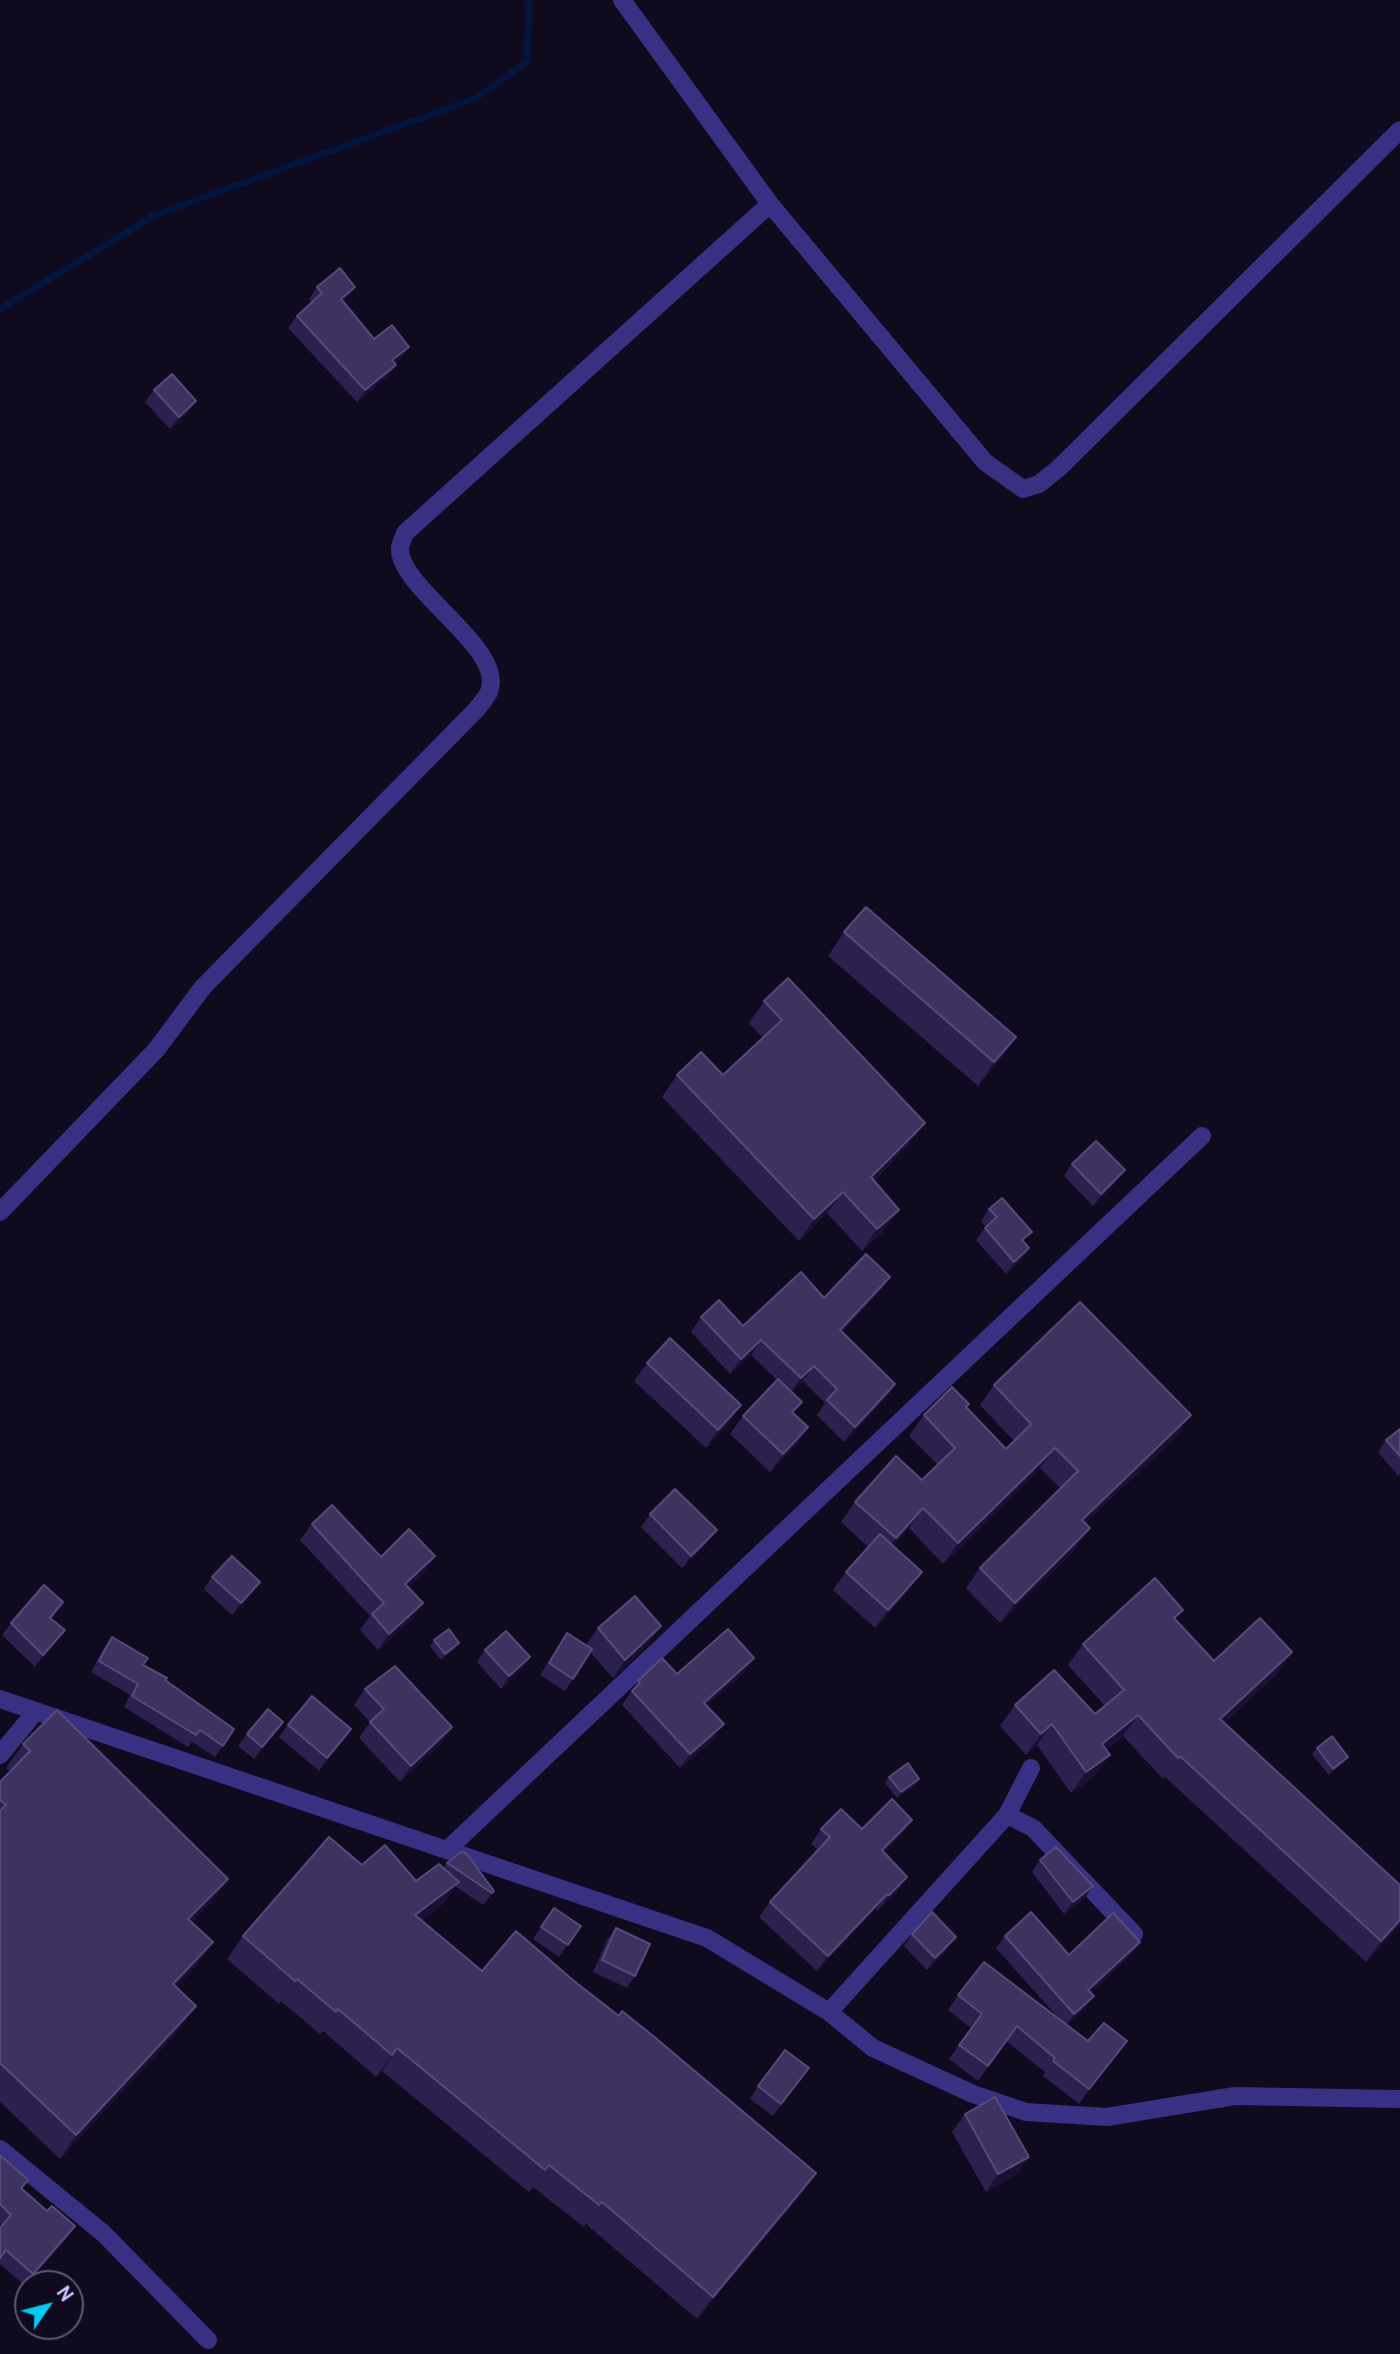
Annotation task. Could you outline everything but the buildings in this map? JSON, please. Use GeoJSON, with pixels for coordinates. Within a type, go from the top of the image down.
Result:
{"type":"FeatureCollection","features":[{"type":"Feature","properties":{"kind":"street"},"geometry":{"type":"LineString","coordinates":[[622,0],[770,204],[985,462],[1023,489],[1040,484],[1059,468],[1400,130]]}},
{"type":"Feature","properties":{"kind":"street"},"geometry":{"type":"LineString","coordinates":[[0,1212],[156,1050],[203,987],[476,710],[489,692],[491,672],[482,655],[407,569],[400,549],[405,533],[770,204]]}},
{"type":"Feature","properties":{"kind":"street"},"geometry":{"type":"LineString","coordinates":[[447,1850],[1202,1136]]}},
{"type":"Feature","properties":{"kind":"street"},"geometry":{"type":"LineString","coordinates":[[0,1699],[707,1938],[829,2012],[873,2048],[973,2094],[1026,2112],[1107,2117],[1235,2096],[1400,2099]]}},
{"type":"Feature","properties":{"kind":"street"},"geometry":{"type":"LineString","coordinates":[[0,1755],[36,1711]]}},
{"type":"Feature","properties":{"kind":"street"},"geometry":{"type":"LineString","coordinates":[[829,2012],[1007,1815],[1031,1768]]}},
{"type":"Feature","properties":{"kind":"street"},"geometry":{"type":"LineString","coordinates":[[1007,1815],[1033,1828],[1085,1879],[1133,1934]]}},
{"type":"Feature","properties":{"kind":"street"},"geometry":{"type":"LineString","coordinates":[[0,2149],[103,2233],[208,2340]]}},
{"type":"Feature","properties":{"kind":"waterway"},"geometry":{"type":"LineString","coordinates":[[0,309],[155,215],[476,98],[527,62],[529,4],[526,0]]}}]}
